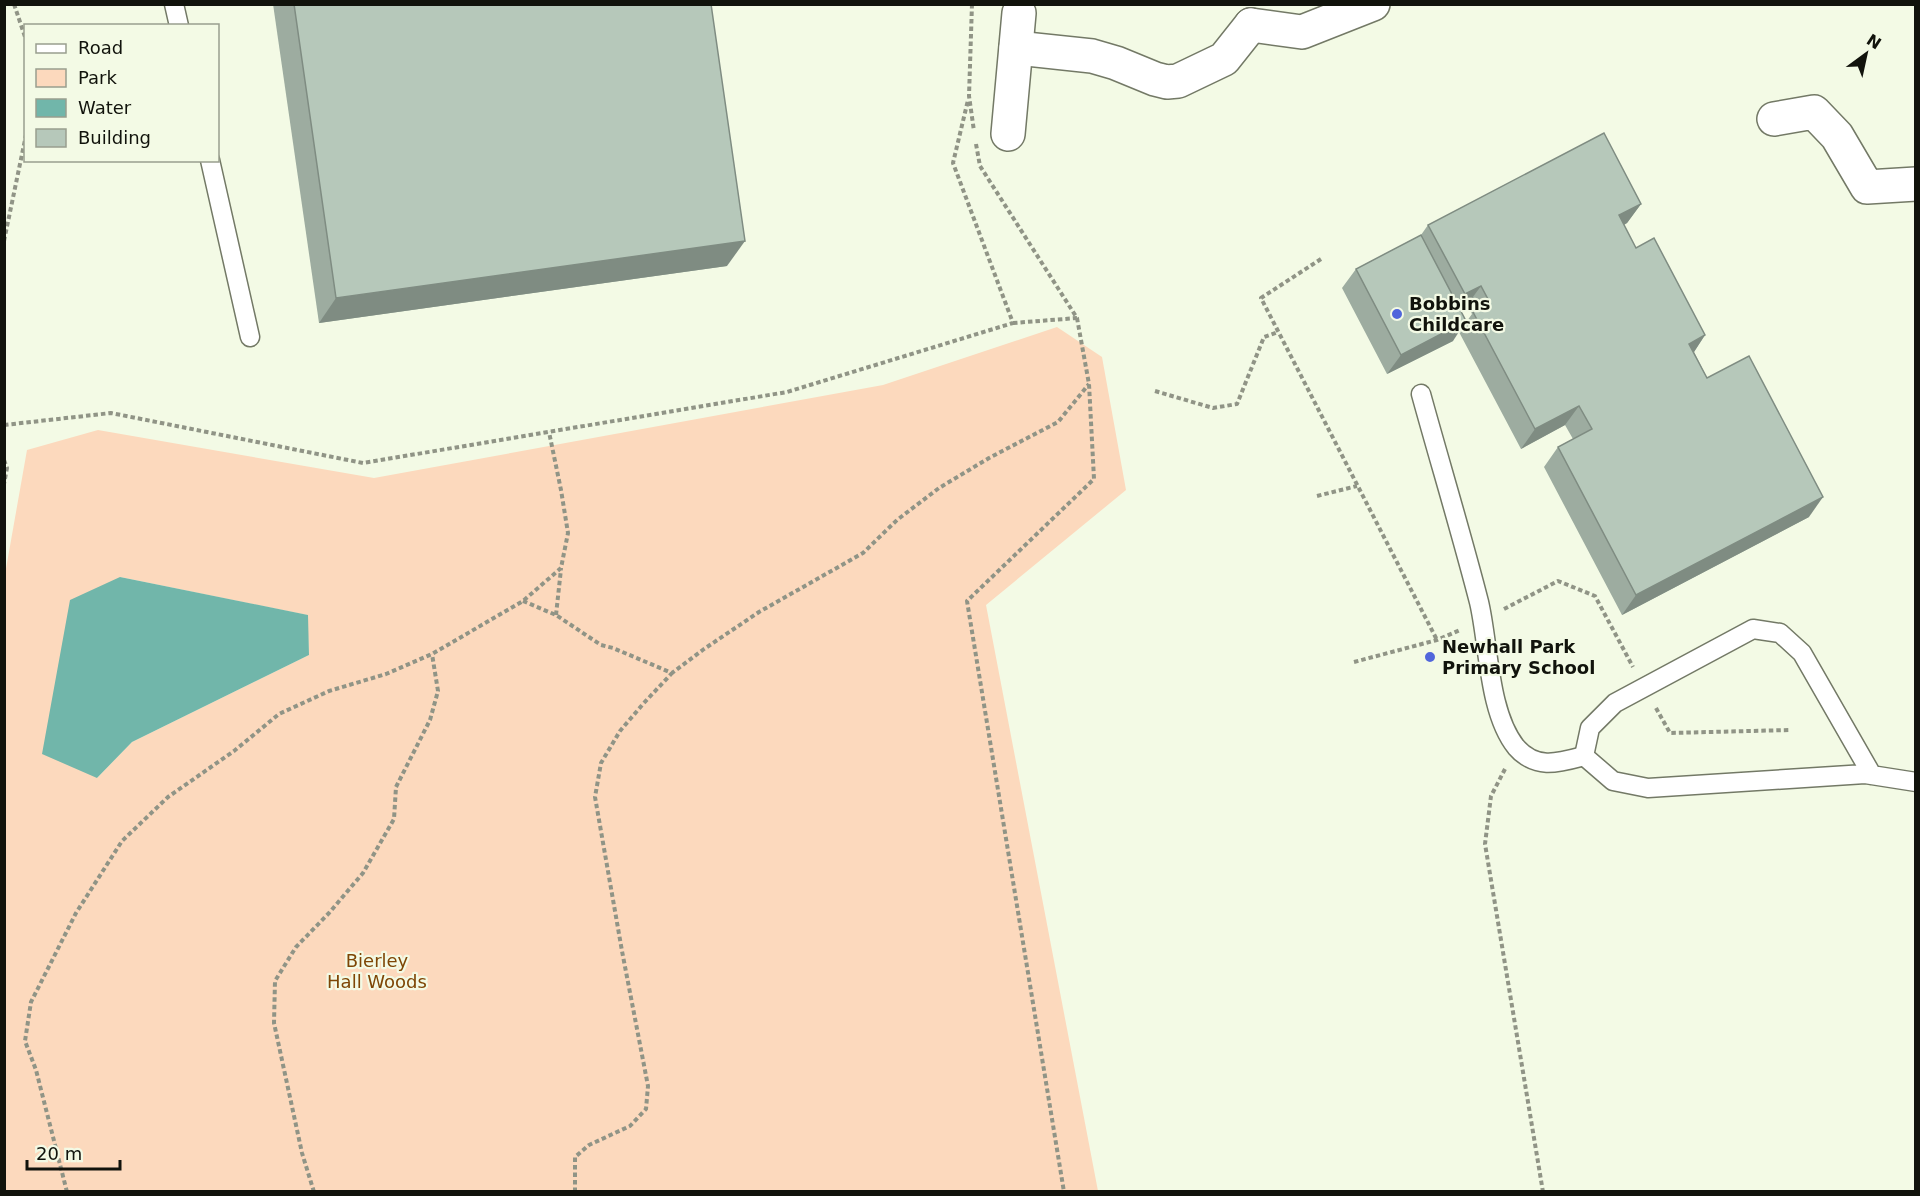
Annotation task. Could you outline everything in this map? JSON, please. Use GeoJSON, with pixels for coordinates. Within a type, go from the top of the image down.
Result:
{"type":"FeatureCollection","features":[{"type":"Feature","properties":{"kind":"street"},"geometry":{"type":"LineString","coordinates":[[1016,48],[1092,56],[1155,79],[1167,82],[1178,81],[1224,59],[1245,15],[1302,32],[1373,4]]}},
{"type":"Feature","properties":{"kind":"street"},"geometry":{"type":"LineString","coordinates":[[1008,134],[1018,13]]}},
{"type":"Feature","properties":{"kind":"street"},"geometry":{"type":"LineString","coordinates":[[1774,119],[1814,102],[1867,187],[1916,184]]}},
{"type":"Feature","properties":{"kind":"lane"},"geometry":{"type":"LineString","coordinates":[[174,4],[179,24]]}},
{"type":"Feature","properties":{"kind":"lane"},"geometry":{"type":"LineString","coordinates":[[210,162],[250,337]]}},
{"type":"Feature","properties":{"kind":"lane"},"geometry":{"type":"LineString","coordinates":[[1421,394],[1479,603],[1501,720],[1517,747],[1538,763],[1560,763],[1584,756]]}},
{"type":"Feature","properties":{"kind":"lane"},"geometry":{"type":"LineString","coordinates":[[1584,756],[1590,728],[1615,703],[1753,629],[1780,633],[1802,653],[1872,775]]}},
{"type":"Feature","properties":{"kind":"lane"},"geometry":{"type":"LineString","coordinates":[[1584,756],[1613,781],[1648,788],[1872,775],[1916,782]]}},
{"type":"Feature","properties":{"kind":"path"},"geometry":{"type":"LineString","coordinates":[[14,4],[24,34]]}},
{"type":"Feature","properties":{"kind":"path"},"geometry":{"type":"LineString","coordinates":[[972,4],[969,96],[980,166],[1077,318],[1089,384],[1094,479],[967,601],[1064,1191]]}},
{"type":"Feature","properties":{"kind":"path"},"geometry":{"type":"LineString","coordinates":[[969,96],[953,164],[1013,323]]}},
{"type":"Feature","properties":{"kind":"path"},"geometry":{"type":"LineString","coordinates":[[4,241],[24,145]]}},
{"type":"Feature","properties":{"kind":"path"},"geometry":{"type":"LineString","coordinates":[[1321,259],[1261,298],[1437,640]]}},
{"type":"Feature","properties":{"kind":"path"},"geometry":{"type":"LineString","coordinates":[[4,425],[111,413],[363,463],[787,392],[1013,323],[1077,318]]}},
{"type":"Feature","properties":{"kind":"path"},"geometry":{"type":"LineString","coordinates":[[1155,391],[1213,408],[1237,404],[1264,337],[1278,332]]}},
{"type":"Feature","properties":{"kind":"path"},"geometry":{"type":"LineString","coordinates":[[575,1191],[575,1157],[589,1145],[630,1126],[646,1109],[648,1086],[595,797],[601,763],[628,722],[672,673],[759,612],[863,553],[897,520],[939,488],[989,458],[1058,422],[1089,384]]}},
{"type":"Feature","properties":{"kind":"path"},"geometry":{"type":"LineString","coordinates":[[549,432],[568,533],[561,568],[556,615]]}},
{"type":"Feature","properties":{"kind":"path"},"geometry":{"type":"LineString","coordinates":[[4,460],[7,468],[4,484]]}},
{"type":"Feature","properties":{"kind":"path"},"geometry":{"type":"LineString","coordinates":[[1317,496],[1357,486]]}},
{"type":"Feature","properties":{"kind":"path"},"geometry":{"type":"LineString","coordinates":[[67,1191],[36,1070],[25,1041],[31,1002],[76,913],[122,841],[168,797],[234,751],[279,714],[329,691],[386,674],[432,654],[523,601],[561,568]]}},
{"type":"Feature","properties":{"kind":"path"},"geometry":{"type":"LineString","coordinates":[[1354,662],[1437,640],[1482,621],[1558,581],[1595,596],[1670,733],[1790,730]]}},
{"type":"Feature","properties":{"kind":"path"},"geometry":{"type":"LineString","coordinates":[[523,601],[556,615],[601,645],[614,648],[672,673]]}},
{"type":"Feature","properties":{"kind":"path"},"geometry":{"type":"LineString","coordinates":[[314,1191],[302,1153],[273,1023],[275,981],[296,947],[363,873],[394,819],[396,787],[430,720],[438,691],[432,654]]}},
{"type":"Feature","properties":{"kind":"path"},"geometry":{"type":"LineString","coordinates":[[1517,747],[1491,796],[1485,844],[1543,1191]]}},
{"type":"Feature","properties":{"kind":"green space","name":"Bierley Hall Woods"},"geometry":{"type":"Polygon","coordinates":[[[1057,327],[1102,357],[1126,490],[986,605],[1098,1191],[5,1192],[4,580],[27,450],[98,430],[374,478],[883,385],[1057,327]],[[120,577],[97,778],[132,742],[309,655],[307,615],[120,577]]]}},
{"type":"Feature","properties":{"kind":"water"},"geometry":{"type":"Polygon","coordinates":[[[120,577],[308,615],[309,655],[132,742],[97,778],[42,754],[70,600],[120,577]]]}},
{"type":"Feature","properties":{"kind":"building"},"geometry":{"type":"Polygon","coordinates":[[[294,4],[711,4],[745,241],[336,298],[294,4]]]}},
{"type":"Feature","properties":{"kind":"building"},"geometry":{"type":"Polygon","coordinates":[[[1604,133],[1641,204],[1619,215],[1636,248],[1654,238],[1705,335],[1689,344],[1707,378],[1749,356],[1823,497],[1636,595],[1558,447],[1592,429],[1579,406],[1535,429],[1473,312],[1490,303],[1481,286],[1465,294],[1428,225],[1604,133]]]}},
{"type":"Feature","properties":{"kind":"building","name":"Bobbins Childcare"},"geometry":{"type":"Polygon","coordinates":[[[1421,235],[1466,321],[1401,355],[1356,269],[1421,235]]]}},
{"type":"Feature","properties":{"kind":"place","name":"Bobbins Childcare"},"geometry":{"type":"Point","coordinates":[1397,314]}},
{"type":"Feature","properties":{"kind":"place","name":"Newhall Park Primary School"},"geometry":{"type":"Point","coordinates":[1430,657]}}]}
